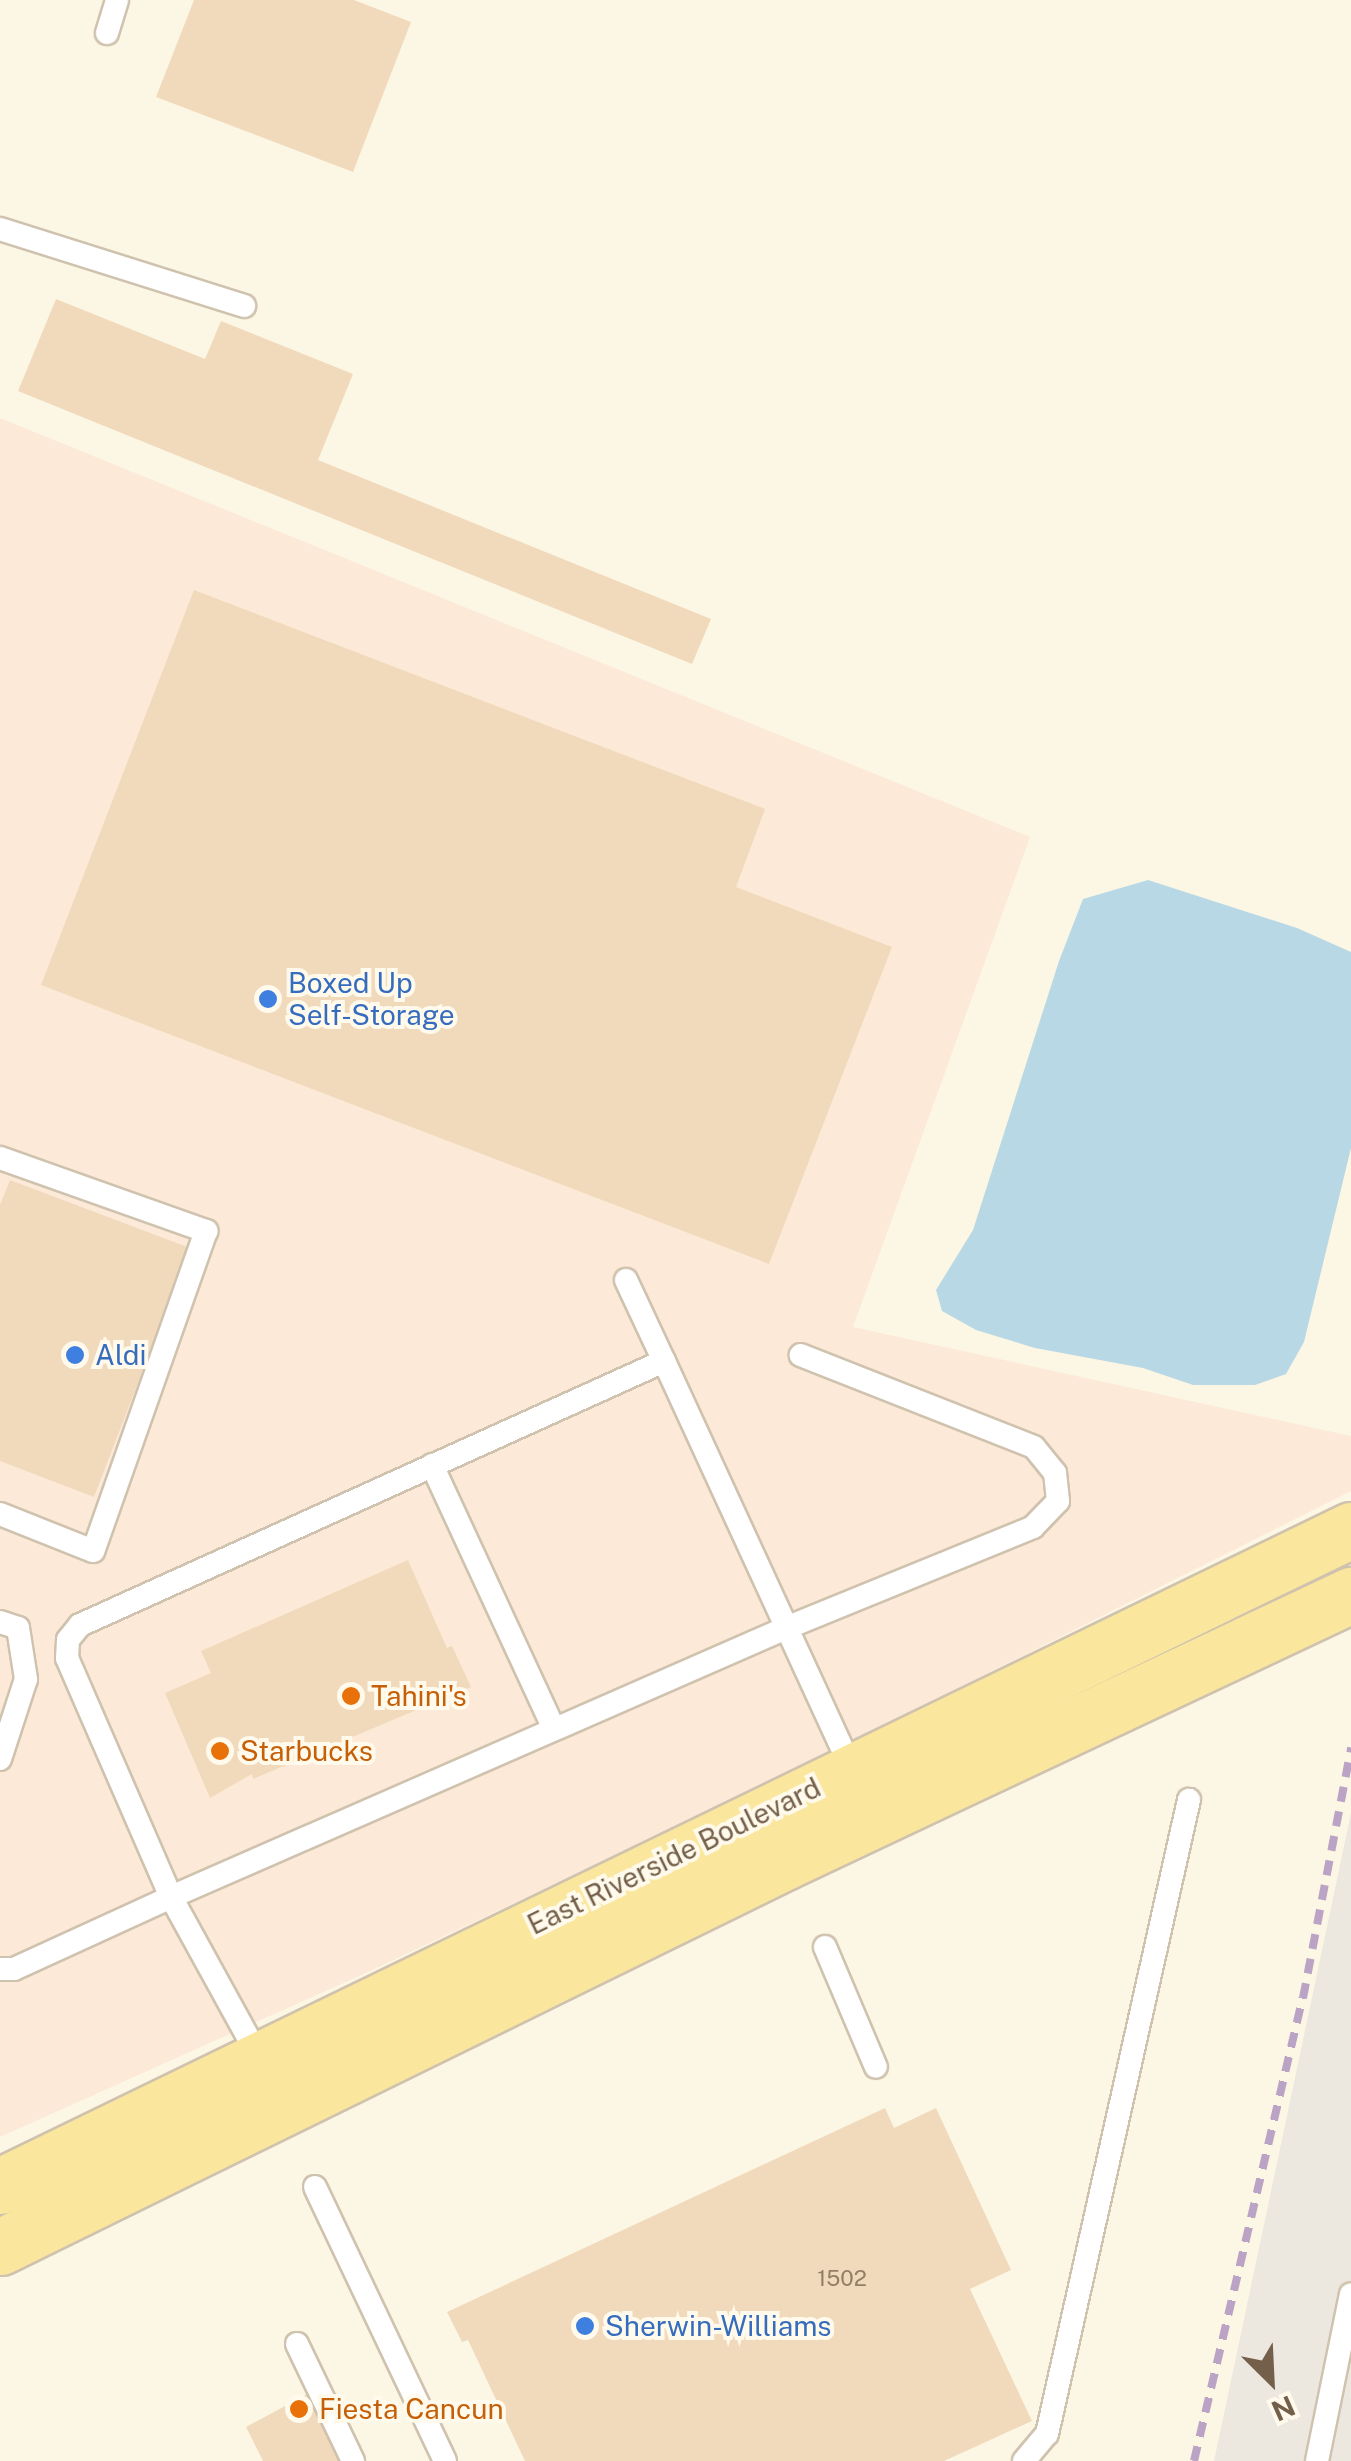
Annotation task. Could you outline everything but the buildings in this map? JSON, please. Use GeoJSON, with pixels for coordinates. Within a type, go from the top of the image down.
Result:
{"type":"FeatureCollection","features":[{"type":"Feature","properties":{"kind":"main road","name":"East Riverside Boulevard"},"geometry":{"type":"LineString","coordinates":[[0,2186],[1351,1530]]}},
{"type":"Feature","properties":{"kind":"main road","name":"East Riverside Boulevard"},"geometry":{"type":"LineString","coordinates":[[0,2247],[766,1871],[1351,1595]]}},
{"type":"Feature","properties":{"kind":"lane"},"geometry":{"type":"LineString","coordinates":[[107,33],[117,0]]}},
{"type":"Feature","properties":{"kind":"lane"},"geometry":{"type":"LineString","coordinates":[[0,229],[244,306]]}},
{"type":"Feature","properties":{"kind":"lane"},"geometry":{"type":"LineString","coordinates":[[0,1158],[206,1231],[93,1551],[0,1514]]}},
{"type":"Feature","properties":{"kind":"lane"},"geometry":{"type":"LineString","coordinates":[[626,1280],[852,1770]]}},
{"type":"Feature","properties":{"kind":"lane"},"geometry":{"type":"LineString","coordinates":[[0,1969],[14,1969],[786,1628],[1033,1527],[1058,1501],[1055,1473],[1034,1447],[800,1355]]}},
{"type":"Feature","properties":{"kind":"lane"},"geometry":{"type":"LineString","coordinates":[[259,2057],[171,1897],[67,1658],[68,1640],[80,1625],[664,1361]]}},
{"type":"Feature","properties":{"kind":"lane"},"geometry":{"type":"LineString","coordinates":[[432,1465],[554,1729]]}},
{"type":"Feature","properties":{"kind":"lane"},"geometry":{"type":"LineString","coordinates":[[0,1622],[18,1628],[26,1680],[0,1757]]}},
{"type":"Feature","properties":{"kind":"lane"},"geometry":{"type":"LineString","coordinates":[[1024,2461],[1047,2434],[1189,1800]]}},
{"type":"Feature","properties":{"kind":"lane"},"geometry":{"type":"LineString","coordinates":[[824,1948],[876,2066]]}},
{"type":"Feature","properties":{"kind":"lane"},"geometry":{"type":"LineString","coordinates":[[315,2187],[444,2461]]}},
{"type":"Feature","properties":{"kind":"lane"},"geometry":{"type":"LineString","coordinates":[[1318,2461],[1351,2294]]}},
{"type":"Feature","properties":{"kind":"lane"},"geometry":{"type":"LineString","coordinates":[[297,2344],[353,2461]]}},
{"type":"Feature","properties":{"kind":"shaded area"},"geometry":{"type":"Polygon","coordinates":[[[0,418],[1030,837],[853,1327],[1351,1436],[1351,1491],[775,1780],[368,1972],[0,2137],[0,418]]]}},
{"type":"Feature","properties":{"kind":"shaded area"},"geometry":{"type":"Polygon","coordinates":[[[1351,1813],[1351,2461],[1214,2461],[1351,1813]]]}},
{"type":"Feature","properties":{"kind":"water"},"geometry":{"type":"Polygon","coordinates":[[[1148,880],[1297,928],[1351,952],[1351,1148],[1304,1342],[1286,1374],[1255,1385],[1193,1385],[1143,1368],[1035,1348],[976,1330],[942,1311],[936,1290],[973,1230],[1059,961],[1083,899],[1148,880]]]}},
{"type":"Feature","properties":{"kind":"railway"},"geometry":{"type":"LineString","coordinates":[[1194,2461],[1303,1998],[1351,1748]]}},
{"type":"Feature","properties":{"kind":"place","name":"Boxed Up Self-Storage"},"geometry":{"type":"Point","coordinates":[268,999]}},
{"type":"Feature","properties":{"kind":"place","name":"Aldi"},"geometry":{"type":"Point","coordinates":[75,1355]}},
{"type":"Feature","properties":{"kind":"place","name":"Tahini's"},"geometry":{"type":"Point","coordinates":[351,1696]}},
{"type":"Feature","properties":{"kind":"place","name":"Starbucks"},"geometry":{"type":"Point","coordinates":[220,1751]}},
{"type":"Feature","properties":{"kind":"place","name":"Sherwin-Williams"},"geometry":{"type":"Point","coordinates":[585,2326]}},
{"type":"Feature","properties":{"kind":"place","name":"Fiesta Cancun"},"geometry":{"type":"Point","coordinates":[299,2409]}}]}
